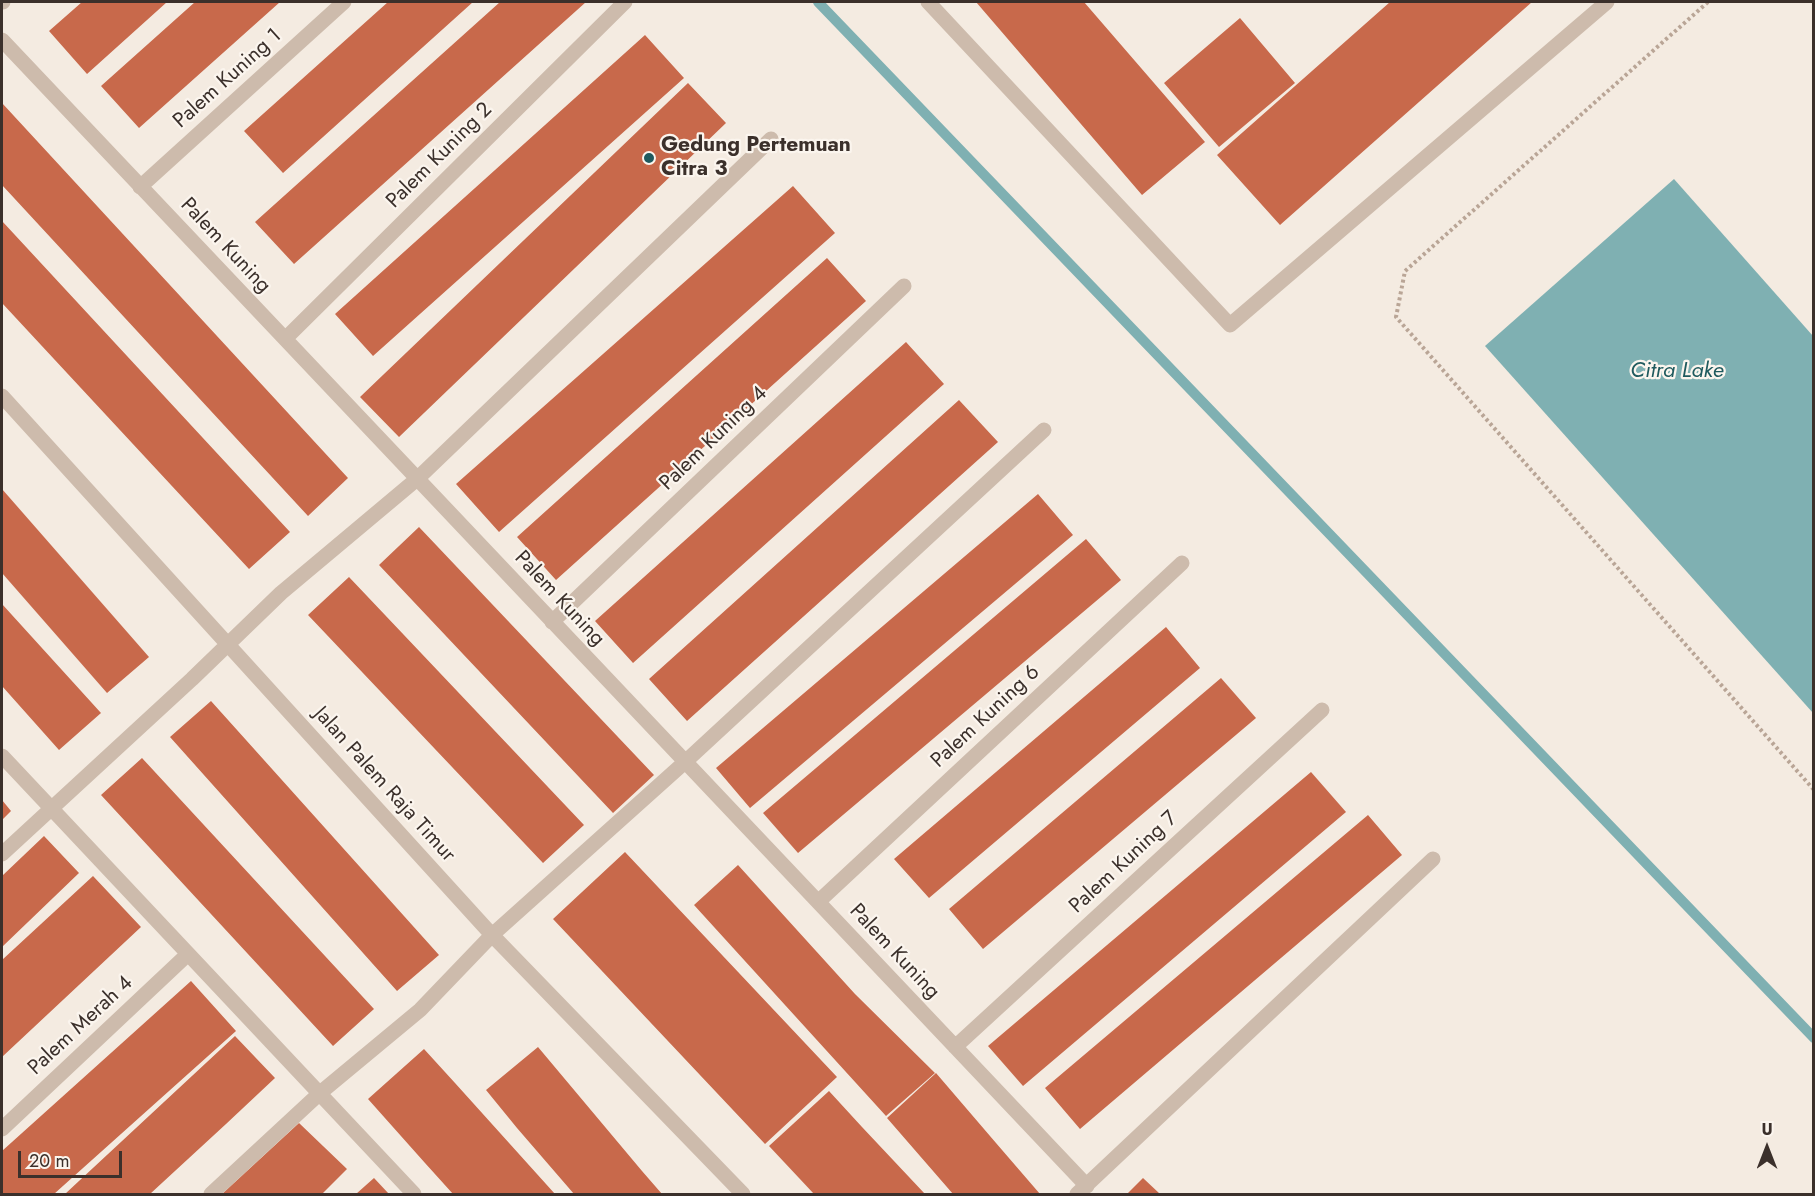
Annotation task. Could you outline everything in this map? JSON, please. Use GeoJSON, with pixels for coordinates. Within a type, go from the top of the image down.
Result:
{"type":"FeatureCollection","features":[{"type":"Feature","properties":{"kind":"street","name":"Palem Kuning 1"},"geometry":{"type":"LineString","coordinates":[[141,187],[344,2]]}},
{"type":"Feature","properties":{"kind":"street","name":"Palem Kuning 2"},"geometry":{"type":"LineString","coordinates":[[285,339],[625,2]]}},
{"type":"Feature","properties":{"kind":"street"},"geometry":{"type":"LineString","coordinates":[[928,2],[1230,325],[1607,2]]}},
{"type":"Feature","properties":{"kind":"street","name":"Palem Kuning"},"geometry":{"type":"LineString","coordinates":[[2,40],[955,1047],[1082,1190]]}},
{"type":"Feature","properties":{"kind":"street"},"geometry":{"type":"LineString","coordinates":[[2,854],[281,593],[417,479],[771,139]]}},
{"type":"Feature","properties":{"kind":"street","name":"Palem Kuning 4"},"geometry":{"type":"LineString","coordinates":[[552,622],[904,286]]}},
{"type":"Feature","properties":{"kind":"street","name":"Jalan Palem Raja Timur"},"geometry":{"type":"LineString","coordinates":[[2,396],[492,935],[743,1194]]}},
{"type":"Feature","properties":{"kind":"street"},"geometry":{"type":"LineString","coordinates":[[211,1194],[320,1093],[420,1010],[492,935],[685,762],[1044,430]]}},
{"type":"Feature","properties":{"kind":"street","name":"Palem Kuning 6"},"geometry":{"type":"LineString","coordinates":[[818,902],[1182,563]]}},
{"type":"Feature","properties":{"kind":"street","name":"Palem Kuning 7"},"geometry":{"type":"LineString","coordinates":[[955,1047],[1322,710]]}},
{"type":"Feature","properties":{"kind":"street"},"geometry":{"type":"LineString","coordinates":[[2,756],[414,1194]]}},
{"type":"Feature","properties":{"kind":"street"},"geometry":{"type":"LineString","coordinates":[[1082,1190],[1433,859]]}},
{"type":"Feature","properties":{"kind":"street","name":"Palem Merah 4"},"geometry":{"type":"LineString","coordinates":[[2,1129],[188,954]]}},
{"type":"Feature","properties":{"kind":"path"},"geometry":{"type":"LineString","coordinates":[[1708,2],[1405,272],[1396,317],[1814,790]]}},
{"type":"Feature","properties":{"kind":"water","name":"Citra Lake"},"geometry":{"type":"Polygon","coordinates":[[[1674,179],[1813,336],[1813,713],[1485,346],[1674,179]]]}},
{"type":"Feature","properties":{"kind":"building"},"geometry":{"type":"Polygon","coordinates":[[[82,2],[167,2],[87,74],[49,31],[82,2]]]}},
{"type":"Feature","properties":{"kind":"building"},"geometry":{"type":"Polygon","coordinates":[[[195,2],[280,2],[139,128],[101,86],[195,2]]]}},
{"type":"Feature","properties":{"kind":"building"},"geometry":{"type":"Polygon","coordinates":[[[388,2],[473,2],[283,173],[244,131],[388,2]]]}},
{"type":"Feature","properties":{"kind":"building"},"geometry":{"type":"Polygon","coordinates":[[[500,2],[586,2],[294,264],[255,222],[500,2]]]}},
{"type":"Feature","properties":{"kind":"building"},"geometry":{"type":"Polygon","coordinates":[[[976,2],[1084,2],[1205,142],[1142,195],[976,2]]]}},
{"type":"Feature","properties":{"kind":"building"},"geometry":{"type":"Polygon","coordinates":[[[1390,2],[1532,2],[1280,225],[1217,155],[1390,2]]]}},
{"type":"Feature","properties":{"kind":"building"},"geometry":{"type":"Polygon","coordinates":[[[1240,18],[1295,83],[1219,147],[1164,83],[1240,18]]]}},
{"type":"Feature","properties":{"kind":"building"},"geometry":{"type":"Polygon","coordinates":[[[645,35],[684,78],[373,356],[335,314],[645,35]]]}},
{"type":"Feature","properties":{"kind":"building"},"geometry":{"type":"Polygon","coordinates":[[[688,83],[726,123],[399,437],[360,397],[688,83]]]}},
{"type":"Feature","properties":{"kind":"building"},"geometry":{"type":"Polygon","coordinates":[[[2,103],[348,478],[308,516],[2,185],[2,103]]]}},
{"type":"Feature","properties":{"kind":"building"},"geometry":{"type":"Polygon","coordinates":[[[793,186],[835,233],[499,532],[456,484],[793,186]]]}},
{"type":"Feature","properties":{"kind":"building"},"geometry":{"type":"Polygon","coordinates":[[[2,221],[290,532],[249,569],[2,303],[2,221]]]}},
{"type":"Feature","properties":{"kind":"building"},"geometry":{"type":"Polygon","coordinates":[[[827,258],[866,301],[556,580],[517,537],[827,258]]]}},
{"type":"Feature","properties":{"kind":"building"},"geometry":{"type":"Polygon","coordinates":[[[906,342],[944,384],[633,663],[595,621],[906,342]]]}},
{"type":"Feature","properties":{"kind":"building"},"geometry":{"type":"Polygon","coordinates":[[[959,400],[998,442],[687,721],[649,679],[959,400]]]}},
{"type":"Feature","properties":{"kind":"building"},"geometry":{"type":"Polygon","coordinates":[[[2,489],[149,657],[107,693],[2,573],[2,489]]]}},
{"type":"Feature","properties":{"kind":"building"},"geometry":{"type":"Polygon","coordinates":[[[1038,494],[1073,535],[750,808],[716,768],[1038,494]]]}},
{"type":"Feature","properties":{"kind":"building"},"geometry":{"type":"Polygon","coordinates":[[[419,527],[654,775],[613,813],[379,565],[419,527]]]}},
{"type":"Feature","properties":{"kind":"building"},"geometry":{"type":"Polygon","coordinates":[[[1086,539],[1121,580],[798,853],[763,813],[1086,539]]]}},
{"type":"Feature","properties":{"kind":"building"},"geometry":{"type":"Polygon","coordinates":[[[349,577],[584,825],[543,863],[308,615],[349,577]]]}},
{"type":"Feature","properties":{"kind":"building"},"geometry":{"type":"Polygon","coordinates":[[[2,604],[101,713],[59,750],[2,686],[2,604]]]}},
{"type":"Feature","properties":{"kind":"building"},"geometry":{"type":"Polygon","coordinates":[[[1166,627],[1200,668],[929,898],[894,859],[1166,627]]]}},
{"type":"Feature","properties":{"kind":"building"},"geometry":{"type":"Polygon","coordinates":[[[1221,678],[1256,718],[983,949],[949,909],[1221,678]]]}},
{"type":"Feature","properties":{"kind":"building"},"geometry":{"type":"Polygon","coordinates":[[[211,701],[439,955],[397,991],[170,737],[211,701]]]}},
{"type":"Feature","properties":{"kind":"building"},"geometry":{"type":"Polygon","coordinates":[[[142,758],[374,1009],[333,1046],[101,795],[142,758]]]}},
{"type":"Feature","properties":{"kind":"building"},"geometry":{"type":"Polygon","coordinates":[[[1311,772],[1346,812],[1023,1086],[988,1046],[1311,772]]]}},
{"type":"Feature","properties":{"kind":"building"},"geometry":{"type":"Polygon","coordinates":[[[2,800],[11,811],[2,820],[2,800]]]}},
{"type":"Feature","properties":{"kind":"building"},"geometry":{"type":"Polygon","coordinates":[[[1368,815],[1402,855],[1080,1129],[1045,1088],[1368,815]]]}},
{"type":"Feature","properties":{"kind":"building"},"geometry":{"type":"Polygon","coordinates":[[[44,836],[79,873],[2,947],[2,876],[44,836]]]}},
{"type":"Feature","properties":{"kind":"building"},"geometry":{"type":"Polygon","coordinates":[[[625,852],[837,1077],[765,1144],[553,919],[625,852]]]}},
{"type":"Feature","properties":{"kind":"building"},"geometry":{"type":"Polygon","coordinates":[[[738,865],[855,994],[935,1073],[886,1116],[694,905],[738,865]]]}},
{"type":"Feature","properties":{"kind":"building"},"geometry":{"type":"Polygon","coordinates":[[[93,876],[141,927],[2,1057],[2,960],[93,876]]]}},
{"type":"Feature","properties":{"kind":"building"},"geometry":{"type":"Polygon","coordinates":[[[191,981],[236,1031],[54,1194],[2,1194],[2,1151],[191,981]]]}},
{"type":"Feature","properties":{"kind":"building"},"geometry":{"type":"Polygon","coordinates":[[[235,1036],[275,1078],[226,1124],[150,1194],[65,1194],[235,1036]]]}},
{"type":"Feature","properties":{"kind":"building"},"geometry":{"type":"Polygon","coordinates":[[[538,1047],[662,1194],[574,1194],[517,1128],[486,1090],[538,1047]]]}},
{"type":"Feature","properties":{"kind":"building"},"geometry":{"type":"Polygon","coordinates":[[[424,1049],[555,1194],[453,1194],[368,1099],[424,1049]]]}},
{"type":"Feature","properties":{"kind":"building"},"geometry":{"type":"Polygon","coordinates":[[[936,1073],[1040,1194],[953,1194],[887,1118],[936,1073]]]}},
{"type":"Feature","properties":{"kind":"building"},"geometry":{"type":"Polygon","coordinates":[[[829,1091],[925,1194],[814,1194],[769,1146],[829,1091]]]}},
{"type":"Feature","properties":{"kind":"building"},"geometry":{"type":"Polygon","coordinates":[[[299,1123],[347,1169],[322,1194],[222,1194],[299,1123]]]}},
{"type":"Feature","properties":{"kind":"building"},"geometry":{"type":"Polygon","coordinates":[[[374,1178],[389,1194],[356,1194],[374,1178]]]}},
{"type":"Feature","properties":{"kind":"building"},"geometry":{"type":"Polygon","coordinates":[[[1143,1178],[1160,1194],[1127,1194],[1143,1178]]]}},
{"type":"Feature","properties":{"kind":"waterway"},"geometry":{"type":"LineString","coordinates":[[818,2],[1814,1038]]}},
{"type":"Feature","properties":{"kind":"place","name":"Gedung Pertemuan Citra 3"},"geometry":{"type":"Point","coordinates":[649,158]}}]}
